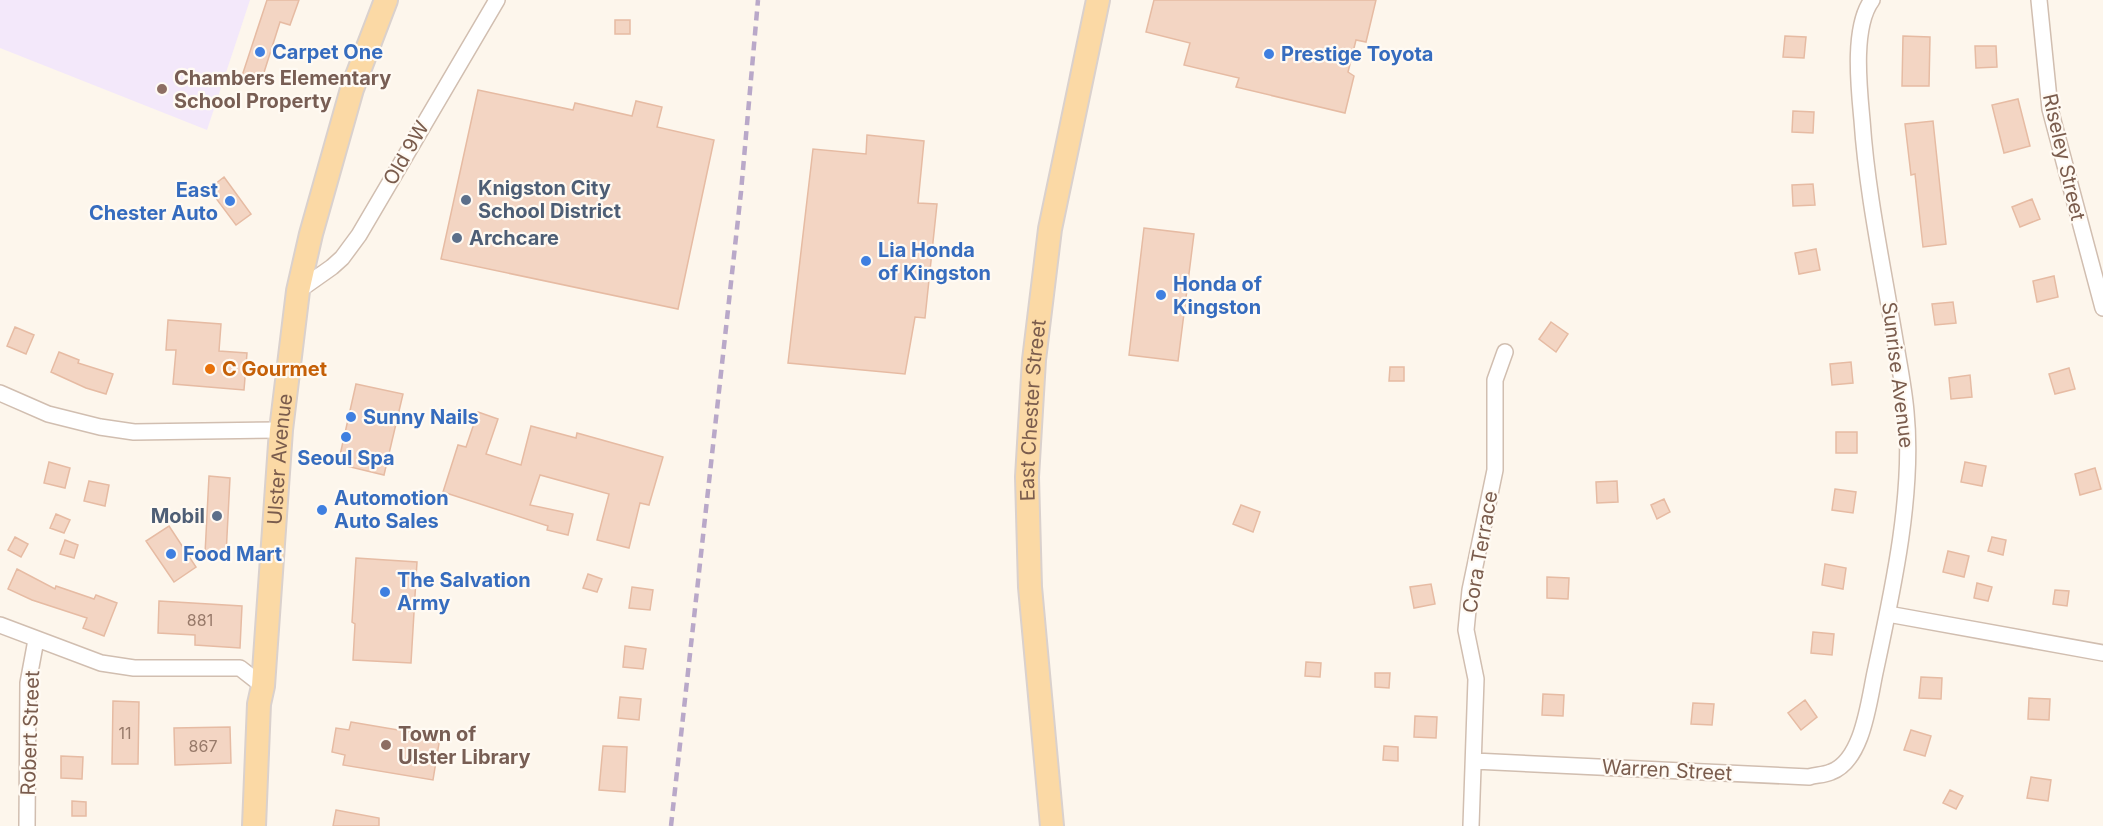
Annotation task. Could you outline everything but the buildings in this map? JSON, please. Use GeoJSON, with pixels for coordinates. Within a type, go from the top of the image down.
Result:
{"type":"FeatureCollection","features":[{"type":"Feature","properties":{"kind":"main road","name":"Ulster Avenue"},"geometry":{"type":"LineString","coordinates":[[254,826],[259,704],[263,686],[281,430],[298,291],[311,234],[352,89],[386,0]]}},
{"type":"Feature","properties":{"kind":"main road","name":"East Chester Street"},"geometry":{"type":"LineString","coordinates":[[1052,826],[1030,586],[1028,477],[1034,360],[1050,230],[1098,0]]}},
{"type":"Feature","properties":{"kind":"street","name":"Old 9W"},"geometry":{"type":"LineString","coordinates":[[298,291],[337,262],[359,235],[497,0]]}},
{"type":"Feature","properties":{"kind":"street","name":"Sunrise Avenue"},"geometry":{"type":"LineString","coordinates":[[1852,754],[1862,733],[1888,614],[1906,494],[1908,464],[1906,411],[1864,155],[1858,73],[1861,28],[1867,7],[1872,0]]}},
{"type":"Feature","properties":{"kind":"street","name":"Riseley Street"},"geometry":{"type":"LineString","coordinates":[[2039,1],[2050,109],[2103,308]]}},
{"type":"Feature","properties":{"kind":"street","name":"Cora Terrace"},"geometry":{"type":"LineString","coordinates":[[1471,826],[1476,678],[1466,630],[1470,590],[1495,470],[1495,380],[1505,352]]}},
{"type":"Feature","properties":{"kind":"street"},"geometry":{"type":"LineString","coordinates":[[0,393],[48,414],[100,427],[134,432],[281,430]]}},
{"type":"Feature","properties":{"kind":"street"},"geometry":{"type":"LineString","coordinates":[[1888,614],[2103,652]]}},
{"type":"Feature","properties":{"kind":"street"},"geometry":{"type":"LineString","coordinates":[[0,625],[101,663],[135,668],[240,668],[263,686]]}},
{"type":"Feature","properties":{"kind":"street","name":"Robert Street"},"geometry":{"type":"LineString","coordinates":[[27,826],[28,683],[36,640]]}},
{"type":"Feature","properties":{"kind":"street","name":"Warren Street"},"geometry":{"type":"LineString","coordinates":[[1474,761],[1809,777],[1832,772],[1845,763],[1852,754]]}},
{"type":"Feature","properties":{"kind":"shaded area","name":"Chambers Elementary School Property"},"geometry":{"type":"Polygon","coordinates":[[[0,0],[250,0],[207,130],[0,48],[0,0]]]}},
{"type":"Feature","properties":{"kind":"railway"},"geometry":{"type":"LineString","coordinates":[[671,826],[741,192],[758,0]]}},
{"type":"Feature","properties":{"kind":"place","name":"Carpet One"},"geometry":{"type":"Point","coordinates":[260,52]}},
{"type":"Feature","properties":{"kind":"place","name":"Prestige Toyota"},"geometry":{"type":"Point","coordinates":[1269,54]}},
{"type":"Feature","properties":{"kind":"place","name":"Chambers Elementary School Property"},"geometry":{"type":"Point","coordinates":[162,89]}},
{"type":"Feature","properties":{"kind":"place","name":"Knigston City School District"},"geometry":{"type":"Point","coordinates":[466,200]}},
{"type":"Feature","properties":{"kind":"place","name":"East Chester Auto"},"geometry":{"type":"Point","coordinates":[230,201]}},
{"type":"Feature","properties":{"kind":"place","name":"Archcare"},"geometry":{"type":"Point","coordinates":[457,238]}},
{"type":"Feature","properties":{"kind":"place","name":"Lia Honda of Kingston"},"geometry":{"type":"Point","coordinates":[866,261]}},
{"type":"Feature","properties":{"kind":"place","name":"Honda of Kingston"},"geometry":{"type":"Point","coordinates":[1161,295]}},
{"type":"Feature","properties":{"kind":"place","name":"C Gourmet"},"geometry":{"type":"Point","coordinates":[210,369]}},
{"type":"Feature","properties":{"kind":"place","name":"Sunny Nails"},"geometry":{"type":"Point","coordinates":[351,417]}},
{"type":"Feature","properties":{"kind":"place","name":"Seoul Spa"},"geometry":{"type":"Point","coordinates":[346,437]}},
{"type":"Feature","properties":{"kind":"place","name":"Automotion Auto Sales"},"geometry":{"type":"Point","coordinates":[322,510]}},
{"type":"Feature","properties":{"kind":"place","name":"Mobil"},"geometry":{"type":"Point","coordinates":[217,516]}},
{"type":"Feature","properties":{"kind":"place","name":"Food Mart"},"geometry":{"type":"Point","coordinates":[171,554]}},
{"type":"Feature","properties":{"kind":"place","name":"The Salvation Army"},"geometry":{"type":"Point","coordinates":[385,592]}},
{"type":"Feature","properties":{"kind":"place","name":"Town of Ulster Library"},"geometry":{"type":"Point","coordinates":[386,745]}}]}
